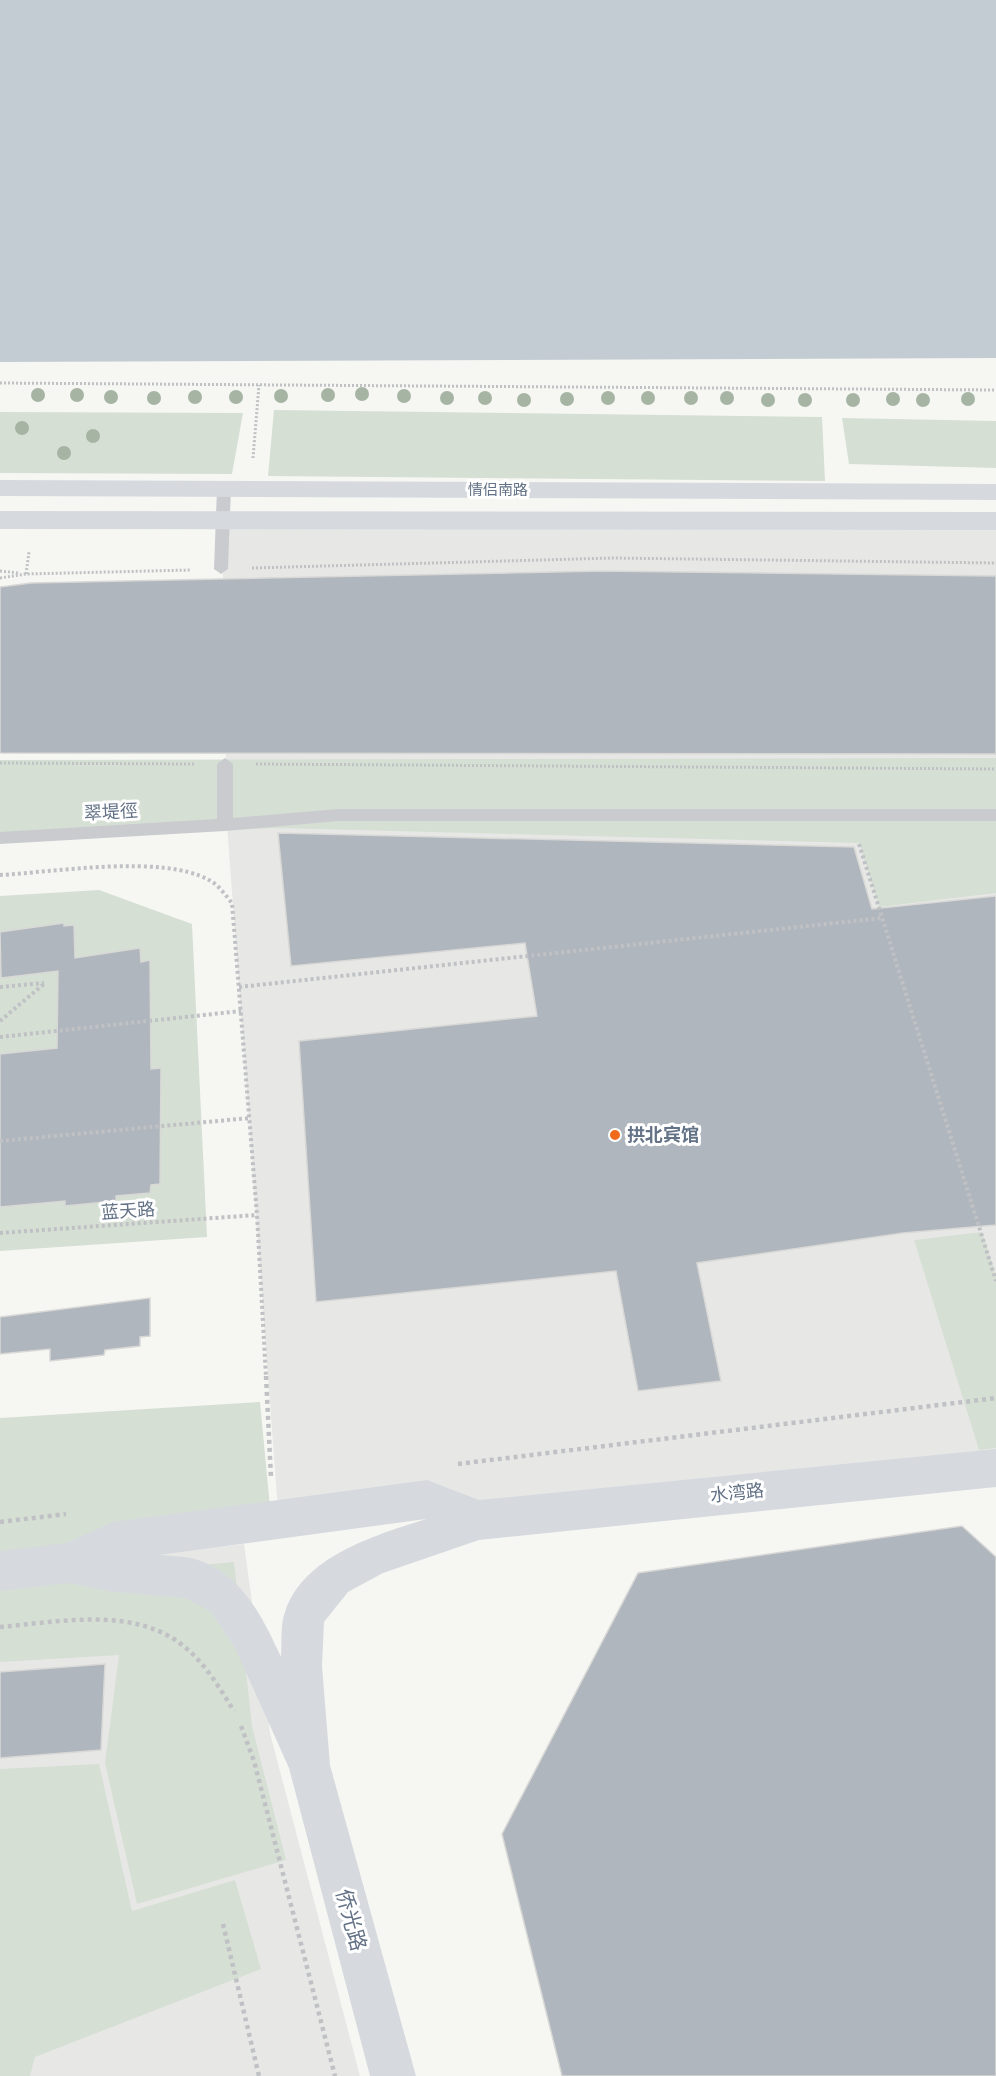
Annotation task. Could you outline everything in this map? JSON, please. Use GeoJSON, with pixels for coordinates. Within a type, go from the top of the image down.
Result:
{"type":"FeatureCollection","features":[{"type":"Feature","properties":{"kind":"main road","name":"情侣南路"},"geometry":{"type":"LineString","coordinates":[[0,488],[996,492]]}},
{"type":"Feature","properties":{"kind":"main road","name":"情侣南路"},"geometry":{"type":"LineString","coordinates":[[0,520],[996,521]]}},
{"type":"Feature","properties":{"kind":"main road","name":"水湾路"},"geometry":{"type":"LineString","coordinates":[[479,1520],[996,1468]]}},
{"type":"Feature","properties":{"kind":"main road"},"geometry":{"type":"LineString","coordinates":[[69,1563],[113,1542],[427,1499],[479,1520]]}},
{"type":"Feature","properties":{"kind":"main road"},"geometry":{"type":"LineString","coordinates":[[309,1765],[301,1666],[304,1614],[334,1578],[374,1556],[479,1520]]}},
{"type":"Feature","properties":{"kind":"main road"},"geometry":{"type":"LineString","coordinates":[[0,1571],[69,1563],[113,1572],[191,1578],[225,1598],[249,1634],[270,1675],[309,1765]]}},
{"type":"Feature","properties":{"kind":"main road","name":"侨光路"},"geometry":{"type":"LineString","coordinates":[[309,1765],[393,2076]]}},
{"type":"Feature","properties":{"kind":"lane"},"geometry":{"type":"LineString","coordinates":[[221,569],[225,489]]}},
{"type":"Feature","properties":{"kind":"lane"},"geometry":{"type":"LineString","coordinates":[[225,764],[225,825]]}},
{"type":"Feature","properties":{"kind":"lane","name":"翠堤徑"},"geometry":{"type":"LineString","coordinates":[[0,838],[225,825],[338,815],[996,815]]}},
{"type":"Feature","properties":{"kind":"path"},"geometry":{"type":"LineString","coordinates":[[0,383],[996,390]]}},
{"type":"Feature","properties":{"kind":"path"},"geometry":{"type":"LineString","coordinates":[[251,489],[260,385]]}},
{"type":"Feature","properties":{"kind":"path"},"geometry":{"type":"LineString","coordinates":[[26,574],[30,551]]}},
{"type":"Feature","properties":{"kind":"path"},"geometry":{"type":"LineString","coordinates":[[0,578],[26,574],[614,558],[996,563]]}},
{"type":"Feature","properties":{"kind":"path"},"geometry":{"type":"LineString","coordinates":[[0,571],[26,574]]}},
{"type":"Feature","properties":{"kind":"path"},"geometry":{"type":"LineString","coordinates":[[0,763],[996,769]]}},
{"type":"Feature","properties":{"kind":"path"},"geometry":{"type":"LineString","coordinates":[[851,816],[996,1281]]}},
{"type":"Feature","properties":{"kind":"path"},"geometry":{"type":"LineString","coordinates":[[0,875],[140,869],[185,872],[209,880],[232,903],[257,1215],[272,1488]]}},
{"type":"Feature","properties":{"kind":"path"},"geometry":{"type":"LineString","coordinates":[[239,987],[882,918]]}},
{"type":"Feature","properties":{"kind":"path"},"geometry":{"type":"LineString","coordinates":[[0,987],[45,983],[0,1021]]}},
{"type":"Feature","properties":{"kind":"path"},"geometry":{"type":"LineString","coordinates":[[0,1037],[241,1011]]}},
{"type":"Feature","properties":{"kind":"path"},"geometry":{"type":"LineString","coordinates":[[0,1141],[250,1118]]}},
{"type":"Feature","properties":{"kind":"path","name":"蓝天路"},"geometry":{"type":"LineString","coordinates":[[0,1233],[257,1215]]}},
{"type":"Feature","properties":{"kind":"path"},"geometry":{"type":"LineString","coordinates":[[447,1466],[996,1398]]}},
{"type":"Feature","properties":{"kind":"path"},"geometry":{"type":"LineString","coordinates":[[0,1522],[71,1513]]}},
{"type":"Feature","properties":{"kind":"path"},"geometry":{"type":"LineString","coordinates":[[0,1627],[94,1620],[137,1624],[176,1639],[208,1670],[235,1713]]}},
{"type":"Feature","properties":{"kind":"path"},"geometry":{"type":"LineString","coordinates":[[239,1723],[254,1761],[335,2076]]}},
{"type":"Feature","properties":{"kind":"path"},"geometry":{"type":"LineString","coordinates":[[224,1924],[259,2076]]}},
{"type":"Feature","properties":{"kind":"shaded area"},"geometry":{"type":"Polygon","coordinates":[[[0,0],[996,0],[996,358],[0,362],[0,0]]]}},
{"type":"Feature","properties":{"kind":"shaded area"},"geometry":{"type":"Polygon","coordinates":[[[274,410],[822,417],[825,481],[268,476],[274,410]]]}},
{"type":"Feature","properties":{"kind":"shaded area"},"geometry":{"type":"Polygon","coordinates":[[[0,412],[243,413],[232,474],[0,473],[0,412]]]}},
{"type":"Feature","properties":{"kind":"shaded area"},"geometry":{"type":"Polygon","coordinates":[[[842,418],[996,421],[996,468],[849,464],[842,418]]]}},
{"type":"Feature","properties":{"kind":"shaded area","name":"拱北宾馆"},"geometry":{"type":"Polygon","coordinates":[[[222,521],[996,521],[996,1462],[435,1517],[280,1537],[227,825],[222,521]]]}},
{"type":"Feature","properties":{"kind":"shaded area"},"geometry":{"type":"Polygon","coordinates":[[[996,758],[996,893],[879,907],[859,843],[277,828],[0,840],[0,760],[996,758]]]}},
{"type":"Feature","properties":{"kind":"shaded area"},"geometry":{"type":"Polygon","coordinates":[[[99,890],[192,924],[207,1237],[0,1251],[0,896],[99,890]]]}},
{"type":"Feature","properties":{"kind":"shaded area"},"geometry":{"type":"Polygon","coordinates":[[[982,1232],[996,1276],[996,1448],[979,1450],[914,1240],[982,1232]]]}},
{"type":"Feature","properties":{"kind":"shaded area"},"geometry":{"type":"Polygon","coordinates":[[[260,1402],[272,1528],[0,1559],[0,1418],[260,1402]]]}},
{"type":"Feature","properties":{"kind":"shaded area"},"geometry":{"type":"Polygon","coordinates":[[[244,1544],[270,1733],[360,2076],[0,2076],[0,1572],[244,1544]]]}},
{"type":"Feature","properties":{"kind":"shaded area"},"geometry":{"type":"Polygon","coordinates":[[[234,1562],[252,1726],[286,1860],[137,1904],[105,1763],[119,1655],[0,1662],[0,1582],[234,1562]]]}},
{"type":"Feature","properties":{"kind":"shaded area"},"geometry":{"type":"Polygon","coordinates":[[[99,1764],[132,1911],[235,1880],[261,1969],[35,2057],[30,2076],[0,2076],[0,1769],[99,1764]]]}},
{"type":"Feature","properties":{"kind":"building"},"geometry":{"type":"Polygon","coordinates":[[[602,571],[996,576],[996,754],[0,753],[0,587],[31,583],[602,571]]]}},
{"type":"Feature","properties":{"kind":"building","name":"拱北宾馆"},"geometry":{"type":"Polygon","coordinates":[[[278,833],[854,847],[872,909],[996,896],[996,1225],[903,1233],[697,1263],[721,1381],[638,1391],[616,1271],[316,1302],[299,1041],[537,1016],[525,943],[291,966],[278,833]]]}},
{"type":"Feature","properties":{"kind":"building"},"geometry":{"type":"Polygon","coordinates":[[[64,923],[64,926],[74,925],[75,958],[140,948],[141,962],[150,960],[151,1069],[161,1068],[160,1184],[151,1185],[150,1193],[116,1196],[116,1201],[65,1206],[65,1201],[0,1207],[0,1054],[57,1048],[58,971],[1,978],[0,932],[64,923]]]}},
{"type":"Feature","properties":{"kind":"building"},"geometry":{"type":"Polygon","coordinates":[[[150,1298],[150,1336],[140,1337],[140,1346],[105,1350],[104,1355],[50,1361],[50,1349],[0,1354],[0,1317],[150,1298]]]}},
{"type":"Feature","properties":{"kind":"building"},"geometry":{"type":"Polygon","coordinates":[[[962,1526],[996,1557],[996,2076],[562,2076],[502,1834],[638,1573],[962,1526]]]}},
{"type":"Feature","properties":{"kind":"building"},"geometry":{"type":"Polygon","coordinates":[[[105,1664],[101,1750],[0,1758],[0,1672],[105,1664]]]}},
{"type":"Feature","properties":{"kind":"place","name":"拱北宾馆"},"geometry":{"type":"Point","coordinates":[615,1135]}}]}
